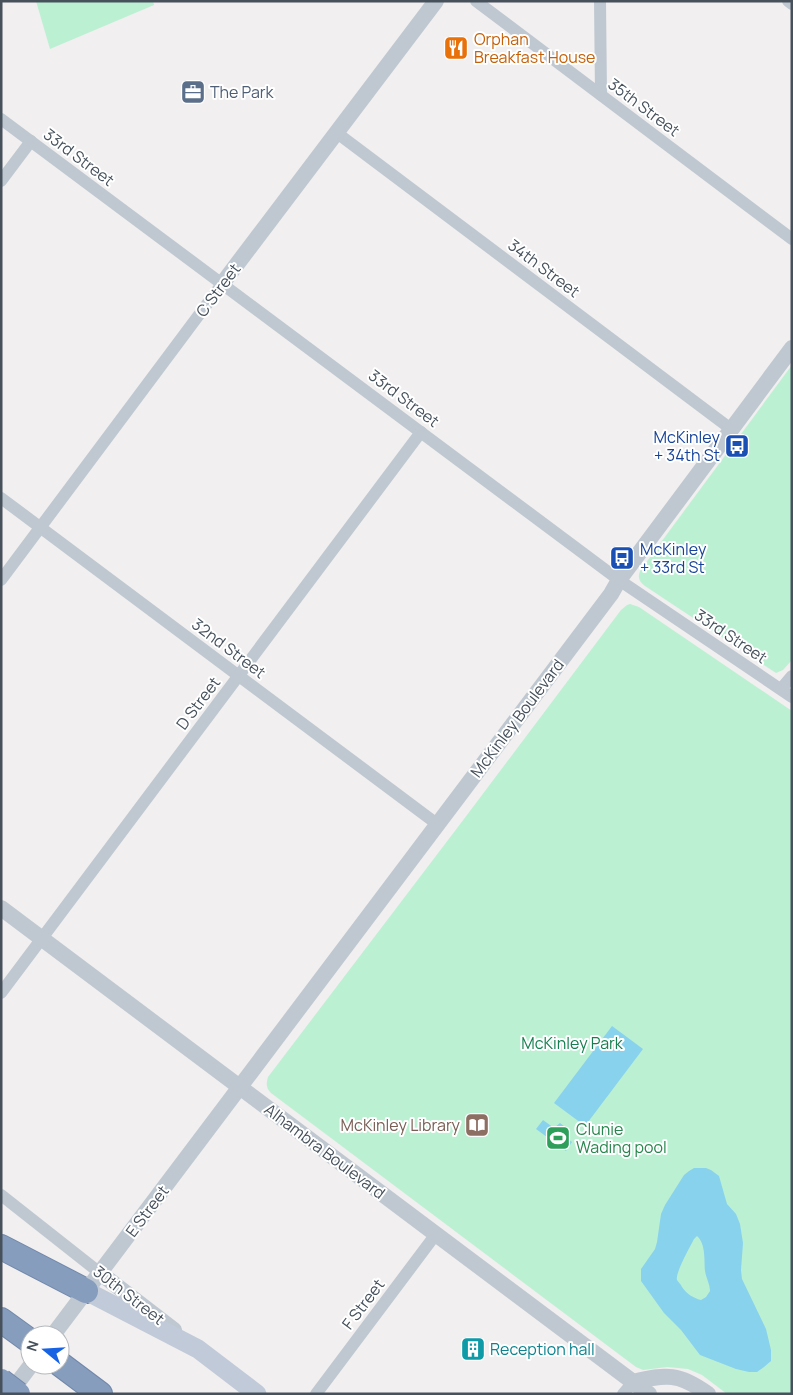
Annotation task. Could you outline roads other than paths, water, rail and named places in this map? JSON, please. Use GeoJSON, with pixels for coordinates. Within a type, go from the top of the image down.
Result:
{"type":"FeatureCollection","features":[{"type":"Feature","properties":{"kind":"highway"},"geometry":{"type":"LineString","coordinates":[[1,1247],[93,1282]]}},
{"type":"Feature","properties":{"kind":"highway"},"geometry":{"type":"LineString","coordinates":[[70,1372],[100,1394]]}},
{"type":"Feature","properties":{"kind":"highway"},"geometry":{"type":"LineString","coordinates":[[1,1381],[18,1394]]}},
{"type":"Feature","properties":{"kind":"main road"},"geometry":{"type":"LineString","coordinates":[[93,1282],[198,1349],[257,1394]]}},
{"type":"Feature","properties":{"kind":"street","name":"C Street"},"geometry":{"type":"LineString","coordinates":[[1,580],[436,1]]}},
{"type":"Feature","properties":{"kind":"street","name":"35th Street"},"geometry":{"type":"LineString","coordinates":[[476,1],[792,239]]}},
{"type":"Feature","properties":{"kind":"street"},"geometry":{"type":"LineString","coordinates":[[600,1],[601,95]]}},
{"type":"Feature","properties":{"kind":"street"},"geometry":{"type":"LineString","coordinates":[[788,1],[792,4]]}},
{"type":"Feature","properties":{"kind":"street","name":"33rd Street"},"geometry":{"type":"LineString","coordinates":[[1,119],[618,580],[792,697]]}},
{"type":"Feature","properties":{"kind":"street","name":"34th Street"},"geometry":{"type":"LineString","coordinates":[[337,133],[731,429]]}},
{"type":"Feature","properties":{"kind":"street"},"geometry":{"type":"LineString","coordinates":[[1,181],[31,141]]}},
{"type":"Feature","properties":{"kind":"street","name":"McKinley Boulevard"},"geometry":{"type":"LineString","coordinates":[[240,1087],[611,594],[618,580],[792,348]]}},
{"type":"Feature","properties":{"kind":"street","name":"D Street"},"geometry":{"type":"LineString","coordinates":[[1,993],[421,432]]}},
{"type":"Feature","properties":{"kind":"street","name":"32nd Street"},"geometry":{"type":"LineString","coordinates":[[1,498],[437,824]]}},
{"type":"Feature","properties":{"kind":"street"},"geometry":{"type":"LineString","coordinates":[[781,689],[792,676]]}},
{"type":"Feature","properties":{"kind":"street","name":"Alhambra Boulevard"},"geometry":{"type":"LineString","coordinates":[[1,908],[436,1234],[628,1388],[649,1394]]}},
{"type":"Feature","properties":{"kind":"street","name":"E Street"},"geometry":{"type":"LineString","coordinates":[[61,1325],[240,1087]]}},
{"type":"Feature","properties":{"kind":"street","name":"30th Street"},"geometry":{"type":"LineString","coordinates":[[1,1195],[93,1282]]}},
{"type":"Feature","properties":{"kind":"street","name":"F Street"},"geometry":{"type":"LineString","coordinates":[[316,1394],[436,1234]]}},
{"type":"Feature","properties":{"kind":"street"},"geometry":{"type":"LineString","coordinates":[[9,1394],[23,1375]]}},
{"type":"Feature","properties":{"kind":"street"},"geometry":{"type":"LineString","coordinates":[[628,1388],[661,1377],[680,1378],[695,1384],[708,1394]]}},
{"type":"Feature","properties":{"kind":"water"},"geometry":{"type":"Polygon","coordinates":[[[612,1026],[643,1049],[585,1126],[554,1103],[612,1026]]]}},
{"type":"Feature","properties":{"kind":"water","name":"Clunie Wading pool"},"geometry":{"type":"Polygon","coordinates":[[[543,1120],[554,1128],[560,1123],[565,1127],[562,1134],[572,1142],[566,1151],[536,1129],[543,1120]]]}},
{"type":"Feature","properties":{"kind":"water"},"geometry":{"type":"Polygon","coordinates":[[[694,1168],[706,1168],[719,1176],[727,1204],[736,1214],[740,1224],[743,1243],[742,1279],[766,1329],[771,1350],[771,1361],[757,1372],[736,1369],[700,1355],[681,1330],[664,1313],[641,1281],[641,1269],[655,1249],[661,1214],[684,1175],[694,1168]],[[697,1236],[694,1239],[680,1266],[677,1280],[688,1294],[701,1300],[710,1291],[700,1239],[697,1236]]]}},
{"type":"Feature","properties":{"kind":"place","name":"Orphan Breakfast House"},"geometry":{"type":"Point","coordinates":[456,48]}},
{"type":"Feature","properties":{"kind":"place","name":"The Park"},"geometry":{"type":"Point","coordinates":[193,92]}},
{"type":"Feature","properties":{"kind":"place","name":"McKinley + 34th St"},"geometry":{"type":"Point","coordinates":[737,446]}},
{"type":"Feature","properties":{"kind":"place","name":"McKinley + 33rd St"},"geometry":{"type":"Point","coordinates":[622,558]}},
{"type":"Feature","properties":{"kind":"place","name":"McKinley Library"},"geometry":{"type":"Point","coordinates":[477,1125]}},
{"type":"Feature","properties":{"kind":"place","name":"Clunie Wading pool"},"geometry":{"type":"Point","coordinates":[558,1138]}},
{"type":"Feature","properties":{"kind":"place","name":"Reception hall"},"geometry":{"type":"Point","coordinates":[473,1349]}},
{"type":"Feature","properties":{"kind":"park label","name":"McKinley Park"},"geometry":{"type":"Point","coordinates":[572,1043]}}]}
